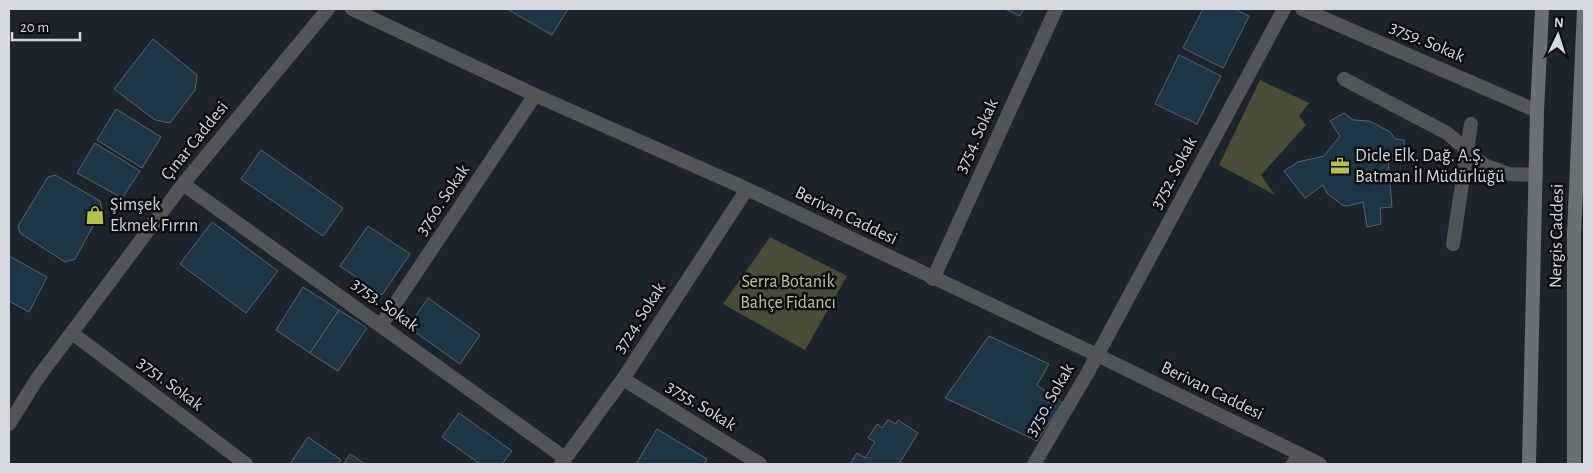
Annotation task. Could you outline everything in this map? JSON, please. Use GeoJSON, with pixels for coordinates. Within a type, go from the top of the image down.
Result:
{"type":"FeatureCollection","features":[{"type":"Feature","properties":{"kind":"main road","name":"Nergis Caddesi"},"geometry":{"type":"LineString","coordinates":[[1529,464],[1537,111],[1542,9]]}},
{"type":"Feature","properties":{"kind":"main road","name":"Nergis Caddesi"},"geometry":{"type":"LineString","coordinates":[[1574,464],[1574,234],[1582,105],[1584,9]]}},
{"type":"Feature","properties":{"kind":"street","name":"Çınar Caddesi"},"geometry":{"type":"LineString","coordinates":[[9,424],[37,379],[183,184],[328,9]]}},
{"type":"Feature","properties":{"kind":"street","name":"Berivan Caddesi"},"geometry":{"type":"LineString","coordinates":[[352,9],[535,95],[747,189],[933,279],[1097,355],[1296,460],[1320,464]]}},
{"type":"Feature","properties":{"kind":"street","name":"3754. Sokak"},"geometry":{"type":"LineString","coordinates":[[933,279],[1056,9]]}},
{"type":"Feature","properties":{"kind":"street","name":"3752. Sokak"},"geometry":{"type":"LineString","coordinates":[[1097,355],[1284,9]]}},
{"type":"Feature","properties":{"kind":"street","name":"3759. Sokak"},"geometry":{"type":"LineString","coordinates":[[1302,9],[1537,111]]}},
{"type":"Feature","properties":{"kind":"street"},"geometry":{"type":"LineString","coordinates":[[1344,79],[1447,133],[1484,165],[1509,174],[1536,175]]}},
{"type":"Feature","properties":{"kind":"street","name":"3760. Sokak"},"geometry":{"type":"LineString","coordinates":[[381,325],[535,95]]}},
{"type":"Feature","properties":{"kind":"street"},"geometry":{"type":"LineString","coordinates":[[1453,244],[1471,124]]}},
{"type":"Feature","properties":{"kind":"street","name":"3753. Sokak"},"geometry":{"type":"LineString","coordinates":[[183,184],[381,325],[563,461]]}},
{"type":"Feature","properties":{"kind":"street","name":"3724. Sokak"},"geometry":{"type":"LineString","coordinates":[[563,461],[623,379],[747,189]]}},
{"type":"Feature","properties":{"kind":"street","name":"3751. Sokak"},"geometry":{"type":"LineString","coordinates":[[72,333],[238,462]]}},
{"type":"Feature","properties":{"kind":"street","name":"3750. Sokak"},"geometry":{"type":"LineString","coordinates":[[1034,464],[1097,355]]}},
{"type":"Feature","properties":{"kind":"street","name":"3755. Sokak"},"geometry":{"type":"LineString","coordinates":[[623,379],[760,464]]}},
{"type":"Feature","properties":{"kind":"green space"},"geometry":{"type":"Polygon","coordinates":[[[1260,80],[1309,103],[1299,116],[1306,125],[1261,175],[1275,195],[1219,165],[1260,80]]]}},
{"type":"Feature","properties":{"kind":"green space","name":"Serra Botanik Bahçe Fidancı"},"geometry":{"type":"Polygon","coordinates":[[[770,237],[847,276],[805,350],[723,304],[770,237]]]}},
{"type":"Feature","properties":{"kind":"building"},"geometry":{"type":"Polygon","coordinates":[[[507,9],[568,9],[552,35],[507,9]]]}},
{"type":"Feature","properties":{"kind":"building"},"geometry":{"type":"Polygon","coordinates":[[[1005,9],[1024,9],[1020,16],[1005,9]]]}},
{"type":"Feature","properties":{"kind":"building"},"geometry":{"type":"Polygon","coordinates":[[[1203,9],[1234,9],[1249,16],[1223,68],[1183,48],[1203,9]]]}},
{"type":"Feature","properties":{"kind":"building"},"geometry":{"type":"Polygon","coordinates":[[[153,39],[197,75],[195,90],[170,123],[155,120],[114,89],[153,39]]]}},
{"type":"Feature","properties":{"kind":"building"},"geometry":{"type":"Polygon","coordinates":[[[1179,55],[1221,76],[1197,124],[1155,104],[1179,55]]]}},
{"type":"Feature","properties":{"kind":"building"},"geometry":{"type":"Polygon","coordinates":[[[116,109],[161,137],[142,168],[97,140],[116,109]]]}},
{"type":"Feature","properties":{"kind":"building","name":"Dicle Elk. Dağ. A.Ş. Batman İl Müdürlüğü"},"geometry":{"type":"Polygon","coordinates":[[[1344,113],[1353,120],[1369,121],[1390,132],[1395,139],[1404,140],[1405,156],[1388,159],[1392,207],[1380,208],[1381,224],[1367,227],[1363,202],[1347,206],[1342,205],[1327,193],[1323,185],[1305,198],[1284,171],[1298,162],[1324,156],[1340,136],[1330,121],[1344,113]]]}},
{"type":"Feature","properties":{"kind":"building"},"geometry":{"type":"Polygon","coordinates":[[[95,143],[140,171],[122,198],[77,173],[95,143]]]}},
{"type":"Feature","properties":{"kind":"building"},"geometry":{"type":"Polygon","coordinates":[[[261,150],[343,208],[323,236],[241,179],[261,150]]]}},
{"type":"Feature","properties":{"kind":"building"},"geometry":{"type":"Polygon","coordinates":[[[55,175],[100,201],[102,210],[75,259],[65,262],[20,233],[18,226],[48,177],[55,175]]]}},
{"type":"Feature","properties":{"kind":"building"},"geometry":{"type":"Polygon","coordinates":[[[212,222],[278,271],[246,313],[180,264],[212,222]]]}},
{"type":"Feature","properties":{"kind":"building"},"geometry":{"type":"Polygon","coordinates":[[[368,226],[410,254],[382,295],[340,266],[368,226]]]}},
{"type":"Feature","properties":{"kind":"building"},"geometry":{"type":"Polygon","coordinates":[[[9,256],[47,277],[29,312],[9,301],[9,256]]]}},
{"type":"Feature","properties":{"kind":"building"},"geometry":{"type":"Polygon","coordinates":[[[303,287],[339,310],[310,353],[276,330],[303,287]]]}},
{"type":"Feature","properties":{"kind":"building"},"geometry":{"type":"Polygon","coordinates":[[[428,298],[480,335],[460,364],[408,327],[428,298]]]}},
{"type":"Feature","properties":{"kind":"building"},"geometry":{"type":"Polygon","coordinates":[[[339,310],[367,328],[338,371],[310,353],[339,310]]]}},
{"type":"Feature","properties":{"kind":"building"},"geometry":{"type":"Polygon","coordinates":[[[989,336],[1049,364],[1037,385],[1062,403],[1037,441],[945,398],[989,336]]]}},
{"type":"Feature","properties":{"kind":"building"},"geometry":{"type":"Polygon","coordinates":[[[459,413],[512,451],[502,464],[480,464],[442,437],[459,413]]]}},
{"type":"Feature","properties":{"kind":"building"},"geometry":{"type":"Polygon","coordinates":[[[888,420],[896,424],[898,420],[918,433],[899,464],[850,464],[857,453],[865,458],[875,442],[868,438],[877,424],[882,428],[888,420]]]}},
{"type":"Feature","properties":{"kind":"building"},"geometry":{"type":"Polygon","coordinates":[[[657,429],[707,459],[704,464],[636,464],[657,429]]]}},
{"type":"Feature","properties":{"kind":"building"},"geometry":{"type":"Polygon","coordinates":[[[308,437],[341,460],[338,464],[290,464],[308,437]]]}},
{"type":"Feature","properties":{"kind":"building"},"geometry":{"type":"Polygon","coordinates":[[[350,454],[365,464],[344,464],[350,454]]]}},
{"type":"Feature","properties":{"kind":"place","name":"Dicle Elk. Dağ. A.Ş. Batman İl Müdürlüğü"},"geometry":{"type":"Point","coordinates":[1340,166]}},
{"type":"Feature","properties":{"kind":"place","name":"Şimşek Ekmek Fırrın"},"geometry":{"type":"Point","coordinates":[95,215]}}]}
